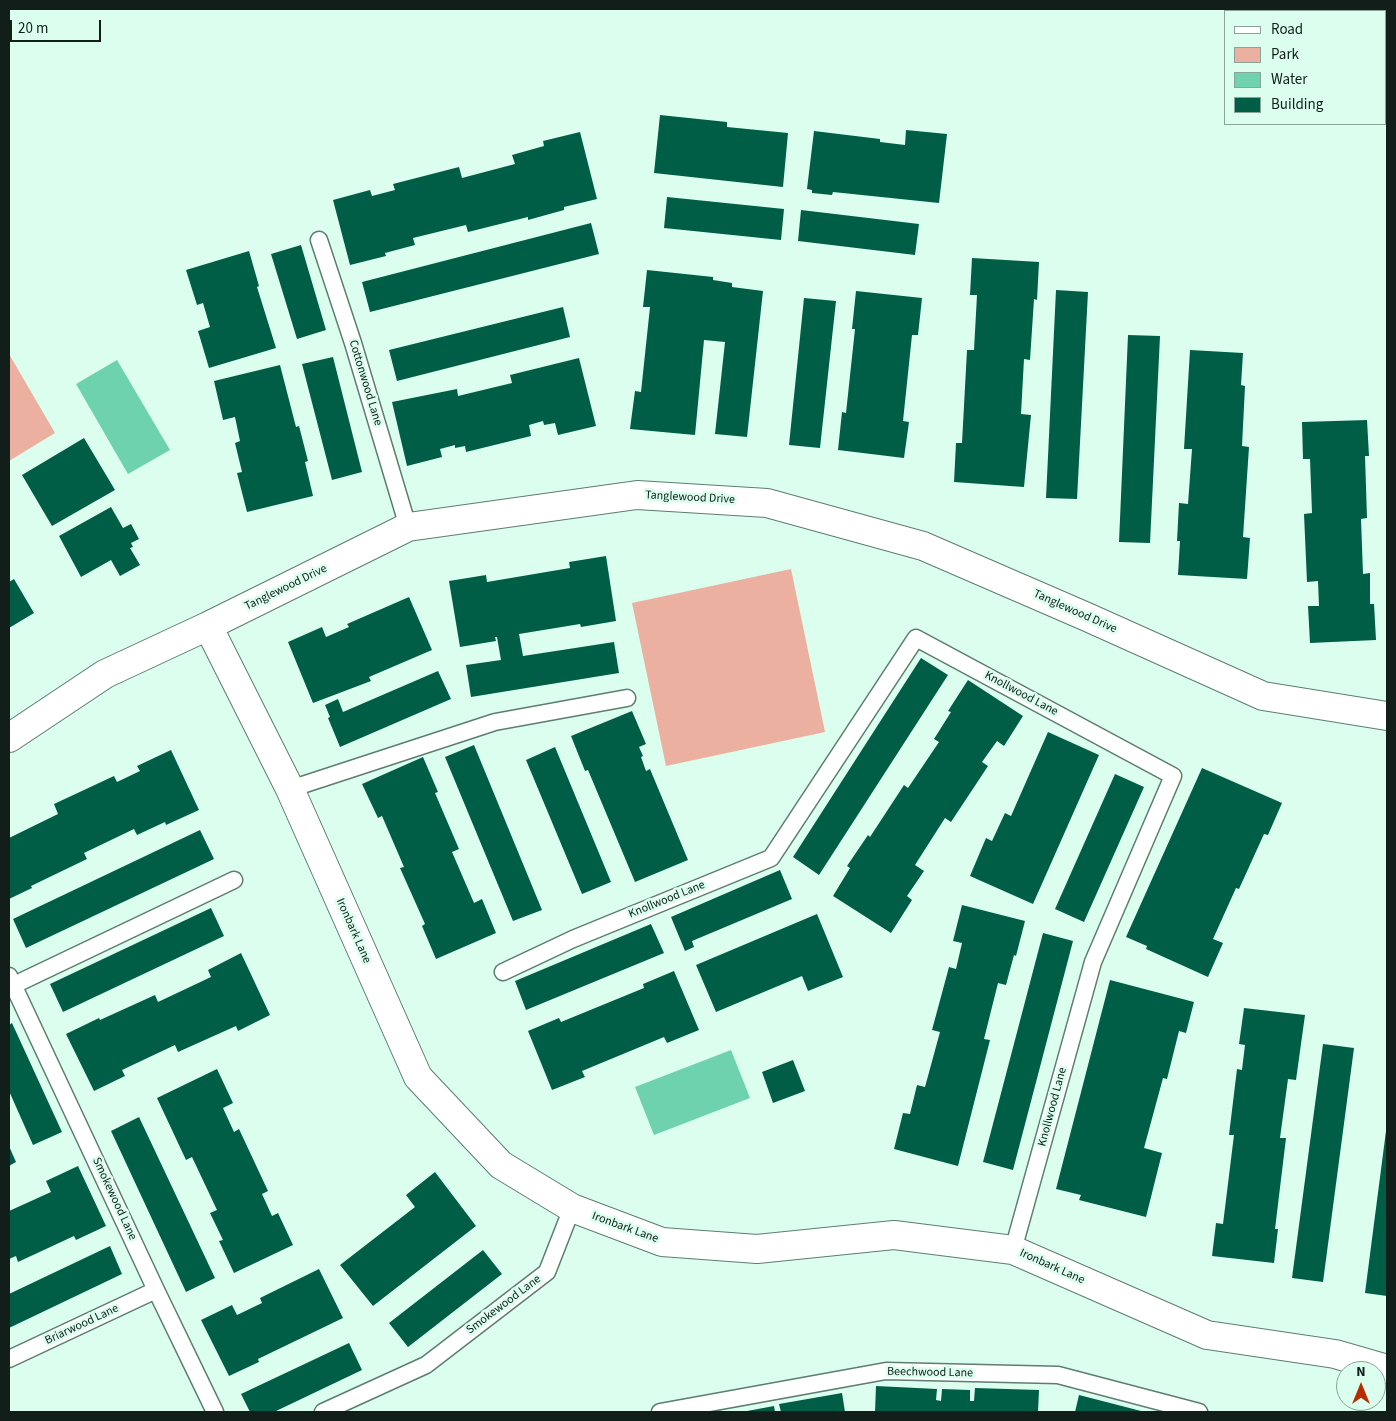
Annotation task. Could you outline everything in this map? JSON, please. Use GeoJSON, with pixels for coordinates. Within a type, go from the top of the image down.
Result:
{"type":"FeatureCollection","features":[{"type":"Feature","properties":{"kind":"street","name":"Tanglewood Drive"},"geometry":{"type":"LineString","coordinates":[[9,738],[105,674],[208,626],[408,527],[637,495],[767,503],[923,546],[1263,696],[1387,716]]}},
{"type":"Feature","properties":{"kind":"street","name":"Ironbark Lane"},"geometry":{"type":"LineString","coordinates":[[208,626],[290,789],[418,1077],[501,1165],[572,1208],[662,1242],[757,1250],[894,1235],[1014,1250],[1206,1335],[1335,1354],[1387,1369]]}},
{"type":"Feature","properties":{"kind":"lane","name":"Cottonwood Lane"},"geometry":{"type":"LineString","coordinates":[[319,240],[353,343],[408,527]]}},
{"type":"Feature","properties":{"kind":"lane","name":"Knollwood Lane"},"geometry":{"type":"LineString","coordinates":[[503,972],[573,939],[770,858],[916,638],[1173,776],[1093,962],[1014,1250]]}},
{"type":"Feature","properties":{"kind":"lane"},"geometry":{"type":"LineString","coordinates":[[290,789],[495,722],[627,698]]}},
{"type":"Feature","properties":{"kind":"lane","name":"Smokewood Lane"},"geometry":{"type":"LineString","coordinates":[[215,1412],[11,980],[234,880]]}},
{"type":"Feature","properties":{"kind":"lane","name":"Smokewood Lane"},"geometry":{"type":"LineString","coordinates":[[323,1412],[426,1365],[547,1272],[572,1208]]}},
{"type":"Feature","properties":{"kind":"lane","name":"Briarwood Lane"},"geometry":{"type":"LineString","coordinates":[[9,1359],[156,1290]]}},
{"type":"Feature","properties":{"kind":"lane","name":"Beechwood Lane"},"geometry":{"type":"LineString","coordinates":[[660,1412],[886,1371],[1058,1375],[1199,1412]]}},
{"type":"Feature","properties":{"kind":"green space"},"geometry":{"type":"Polygon","coordinates":[[[9,354],[55,433],[9,461],[9,354]]]}},
{"type":"Feature","properties":{"kind":"green space"},"geometry":{"type":"Polygon","coordinates":[[[791,569],[825,732],[666,766],[632,603],[791,569]]]}},
{"type":"Feature","properties":{"kind":"water"},"geometry":{"type":"Polygon","coordinates":[[[117,360],[170,450],[128,474],[76,384],[117,360]]]}},
{"type":"Feature","properties":{"kind":"water"},"geometry":{"type":"Polygon","coordinates":[[[731,1050],[750,1098],[654,1135],[635,1087],[731,1050]]]}},
{"type":"Feature","properties":{"kind":"building"},"geometry":{"type":"Polygon","coordinates":[[[660,115],[727,122],[727,127],[788,133],[783,187],[654,173],[660,115]]]}},
{"type":"Feature","properties":{"kind":"building"},"geometry":{"type":"Polygon","coordinates":[[[906,130],[947,134],[939,203],[833,192],[832,195],[812,193],[812,190],[807,189],[814,131],[880,139],[880,142],[905,145],[906,130]]]}},
{"type":"Feature","properties":{"kind":"building"},"geometry":{"type":"Polygon","coordinates":[[[580,132],[597,199],[564,207],[564,210],[528,220],[528,217],[468,232],[466,225],[413,238],[415,245],[385,253],[386,256],[350,265],[333,200],[370,190],[372,196],[395,190],[393,184],[459,167],[462,178],[515,164],[512,155],[544,146],[543,141],[580,132]]]}},
{"type":"Feature","properties":{"kind":"building"},"geometry":{"type":"Polygon","coordinates":[[[667,197],[784,209],[781,240],[664,228],[667,197]]]}},
{"type":"Feature","properties":{"kind":"building"},"geometry":{"type":"Polygon","coordinates":[[[801,210],[919,224],[915,255],[798,241],[801,210]]]}},
{"type":"Feature","properties":{"kind":"building"},"geometry":{"type":"Polygon","coordinates":[[[591,223],[599,254],[370,312],[362,282],[591,223]]]}},
{"type":"Feature","properties":{"kind":"building"},"geometry":{"type":"Polygon","coordinates":[[[301,245],[326,330],[297,339],[271,254],[301,245]]]}},
{"type":"Feature","properties":{"kind":"building"},"geometry":{"type":"Polygon","coordinates":[[[249,251],[259,286],[257,287],[276,348],[209,368],[198,331],[210,327],[203,303],[197,305],[186,270],[249,251]]]}},
{"type":"Feature","properties":{"kind":"building"},"geometry":{"type":"Polygon","coordinates":[[[972,258],[1039,262],[1037,300],[1034,299],[1030,360],[1024,359],[1021,414],[1031,415],[1024,487],[954,482],[956,443],[962,443],[967,350],[974,350],[977,295],[970,295],[972,258]]]}},
{"type":"Feature","properties":{"kind":"building"},"geometry":{"type":"Polygon","coordinates":[[[647,270],[713,277],[713,280],[732,283],[732,287],[763,291],[747,437],[715,434],[725,342],[704,340],[695,435],[630,429],[635,391],[641,392],[650,307],[643,307],[647,270]]]}},
{"type":"Feature","properties":{"kind":"building"},"geometry":{"type":"Polygon","coordinates":[[[1056,290],[1088,292],[1077,499],[1046,498],[1056,290]]]}},
{"type":"Feature","properties":{"kind":"building"},"geometry":{"type":"Polygon","coordinates":[[[856,291],[922,298],[918,335],[912,335],[903,421],[909,422],[904,458],[838,450],[842,412],[846,413],[855,329],[852,329],[856,291]]]}},
{"type":"Feature","properties":{"kind":"building"},"geometry":{"type":"Polygon","coordinates":[[[804,298],[836,301],[820,448],[789,445],[804,298]]]}},
{"type":"Feature","properties":{"kind":"building"},"geometry":{"type":"Polygon","coordinates":[[[563,307],[570,337],[397,381],[389,350],[563,307]]]}},
{"type":"Feature","properties":{"kind":"building"},"geometry":{"type":"Polygon","coordinates":[[[1128,335],[1160,336],[1150,543],[1119,542],[1128,335]]]}},
{"type":"Feature","properties":{"kind":"building"},"geometry":{"type":"Polygon","coordinates":[[[1190,350],[1243,353],[1241,385],[1245,386],[1242,446],[1249,447],[1243,537],[1250,538],[1247,579],[1178,575],[1180,541],[1177,541],[1179,503],[1188,504],[1192,449],[1184,449],[1190,350]]]}},
{"type":"Feature","properties":{"kind":"building"},"geometry":{"type":"Polygon","coordinates":[[[333,357],[362,472],[332,480],[302,364],[333,357]]]}},
{"type":"Feature","properties":{"kind":"building"},"geometry":{"type":"Polygon","coordinates":[[[579,358],[596,426],[558,435],[555,423],[544,425],[543,421],[529,425],[531,436],[466,452],[465,446],[455,448],[455,445],[440,449],[442,457],[407,466],[392,402],[457,389],[458,396],[512,383],[510,375],[579,358]]]}},
{"type":"Feature","properties":{"kind":"building"},"geometry":{"type":"Polygon","coordinates":[[[280,365],[296,427],[299,426],[308,461],[305,462],[313,496],[247,512],[237,473],[242,472],[235,443],[240,441],[235,417],[223,420],[214,381],[280,365]]]}},
{"type":"Feature","properties":{"kind":"building"},"geometry":{"type":"Polygon","coordinates":[[[1367,420],[1369,456],[1365,456],[1367,518],[1361,519],[1363,574],[1370,573],[1370,604],[1374,604],[1376,640],[1310,643],[1308,606],[1319,606],[1318,581],[1307,582],[1304,514],[1312,513],[1310,459],[1303,459],[1302,422],[1367,420]]]}},
{"type":"Feature","properties":{"kind":"building"},"geometry":{"type":"Polygon","coordinates":[[[84,438],[115,490],[52,526],[22,475],[84,438]]]}},
{"type":"Feature","properties":{"kind":"building"},"geometry":{"type":"Polygon","coordinates":[[[111,507],[123,528],[131,524],[139,539],[131,543],[133,547],[130,548],[140,565],[120,576],[111,560],[81,577],[59,536],[111,507]]]}},
{"type":"Feature","properties":{"kind":"building"},"geometry":{"type":"Polygon","coordinates":[[[606,556],[616,621],[581,627],[580,624],[519,634],[523,656],[614,642],[619,673],[471,697],[466,665],[501,660],[497,637],[495,637],[496,641],[460,647],[449,581],[486,575],[487,582],[570,568],[569,562],[606,556]]]}},
{"type":"Feature","properties":{"kind":"building"},"geometry":{"type":"Polygon","coordinates":[[[14,579],[34,613],[9,628],[9,582],[14,579]]]}},
{"type":"Feature","properties":{"kind":"building"},"geometry":{"type":"Polygon","coordinates":[[[409,597],[432,650],[369,677],[371,681],[313,703],[288,642],[322,627],[326,637],[349,627],[347,624],[409,597]]]}},
{"type":"Feature","properties":{"kind":"building"},"geometry":{"type":"Polygon","coordinates":[[[921,658],[948,675],[819,875],[793,857],[921,658]]]}},
{"type":"Feature","properties":{"kind":"building"},"geometry":{"type":"Polygon","coordinates":[[[438,671],[451,699],[340,747],[328,718],[330,717],[325,705],[338,699],[343,712],[438,671]]]}},
{"type":"Feature","properties":{"kind":"building"},"geometry":{"type":"Polygon","coordinates":[[[968,680],[1023,716],[1004,746],[997,741],[982,762],[988,766],[951,822],[945,818],[915,865],[924,871],[907,896],[912,900],[891,933],[833,896],[850,868],[847,866],[868,835],[870,837],[904,785],[908,788],[939,742],[934,739],[951,712],[948,711],[968,680]]]}},
{"type":"Feature","properties":{"kind":"building"},"geometry":{"type":"Polygon","coordinates":[[[632,711],[646,744],[639,747],[646,771],[650,769],[688,860],[635,882],[588,770],[585,771],[571,736],[632,711]]]}},
{"type":"Feature","properties":{"kind":"building"},"geometry":{"type":"Polygon","coordinates":[[[1048,732],[1099,755],[1033,904],[970,876],[986,838],[992,841],[1005,813],[1011,816],[1048,732]]]}},
{"type":"Feature","properties":{"kind":"building"},"geometry":{"type":"Polygon","coordinates":[[[474,745],[542,910],[513,921],[445,757],[474,745]]]}},
{"type":"Feature","properties":{"kind":"building"},"geometry":{"type":"Polygon","coordinates":[[[555,747],[611,882],[582,894],[526,760],[555,747]]]}},
{"type":"Feature","properties":{"kind":"building"},"geometry":{"type":"Polygon","coordinates":[[[171,750],[199,810],[166,825],[165,822],[137,835],[134,829],[84,853],[87,859],[31,886],[32,888],[9,899],[9,838],[58,814],[54,804],[114,776],[117,782],[140,771],[137,766],[171,750]]]}},
{"type":"Feature","properties":{"kind":"building"},"geometry":{"type":"Polygon","coordinates":[[[423,757],[438,792],[435,793],[459,849],[452,852],[474,903],[482,899],[496,933],[436,959],[422,926],[425,924],[400,868],[404,867],[382,816],[378,818],[362,784],[423,757]]]}},
{"type":"Feature","properties":{"kind":"building"},"geometry":{"type":"Polygon","coordinates":[[[1202,768],[1282,803],[1268,835],[1264,834],[1239,889],[1236,888],[1213,939],[1223,943],[1208,977],[1146,949],[1147,946],[1126,937],[1202,768]]]}},
{"type":"Feature","properties":{"kind":"building"},"geometry":{"type":"Polygon","coordinates":[[[1115,774],[1144,787],[1084,922],[1055,909],[1115,774]]]}},
{"type":"Feature","properties":{"kind":"building"},"geometry":{"type":"Polygon","coordinates":[[[200,830],[214,859],[26,948],[13,919],[200,830]]]}},
{"type":"Feature","properties":{"kind":"building"},"geometry":{"type":"Polygon","coordinates":[[[780,870],[792,899],[692,941],[694,947],[685,951],[671,917],[780,870]]]}},
{"type":"Feature","properties":{"kind":"building"},"geometry":{"type":"Polygon","coordinates":[[[962,905],[1025,921],[1006,985],[998,983],[984,1039],[990,1040],[958,1166],[894,1149],[903,1113],[910,1114],[917,1085],[925,1087],[940,1032],[932,1030],[949,967],[956,969],[962,943],[953,941],[962,905]]]}},
{"type":"Feature","properties":{"kind":"building"},"geometry":{"type":"Polygon","coordinates":[[[211,908],[224,936],[63,1012],[50,984],[211,908]]]}},
{"type":"Feature","properties":{"kind":"building"},"geometry":{"type":"Polygon","coordinates":[[[817,914],[843,977],[808,991],[802,976],[716,1012],[696,965],[817,914]]]}},
{"type":"Feature","properties":{"kind":"building"},"geometry":{"type":"Polygon","coordinates":[[[651,924],[664,953],[526,1010],[515,981],[651,924]]]}},
{"type":"Feature","properties":{"kind":"building"},"geometry":{"type":"Polygon","coordinates":[[[1043,933],[1073,941],[1013,1170],[983,1162],[1043,933]]]}},
{"type":"Feature","properties":{"kind":"building"},"geometry":{"type":"Polygon","coordinates":[[[241,953],[270,1015],[238,1031],[236,1026],[178,1052],[175,1045],[122,1070],[125,1076],[94,1091],[66,1034],[155,995],[158,1002],[211,977],[208,970],[241,953]]]}},
{"type":"Feature","properties":{"kind":"building"},"geometry":{"type":"Polygon","coordinates":[[[674,971],[699,1030],[667,1043],[664,1037],[582,1071],[585,1077],[552,1090],[528,1031],[559,1018],[561,1022],[644,988],[643,984],[674,971]]]}},
{"type":"Feature","properties":{"kind":"building"},"geometry":{"type":"Polygon","coordinates":[[[1110,980],[1194,1002],[1186,1033],[1179,1031],[1167,1079],[1163,1078],[1144,1148],[1162,1153],[1146,1217],[1079,1200],[1081,1195],[1056,1189],[1110,980]]]}},
{"type":"Feature","properties":{"kind":"building"},"geometry":{"type":"Polygon","coordinates":[[[1244,1008],[1305,1015],[1296,1080],[1288,1079],[1280,1138],[1286,1138],[1275,1229],[1278,1229],[1274,1263],[1212,1256],[1216,1223],[1223,1224],[1234,1135],[1229,1135],[1237,1069],[1242,1070],[1245,1045],[1239,1044],[1244,1008]]]}},
{"type":"Feature","properties":{"kind":"building"},"geometry":{"type":"Polygon","coordinates":[[[12,1023],[62,1132],[33,1145],[9,1091],[9,1025],[12,1023]]]}},
{"type":"Feature","properties":{"kind":"building"},"geometry":{"type":"Polygon","coordinates":[[[1323,1044],[1354,1048],[1323,1282],[1292,1278],[1323,1044]]]}},
{"type":"Feature","properties":{"kind":"building"},"geometry":{"type":"Polygon","coordinates":[[[793,1060],[805,1091],[773,1103],[762,1072],[793,1060]]]}},
{"type":"Feature","properties":{"kind":"building"},"geometry":{"type":"Polygon","coordinates":[[[217,1069],[233,1103],[223,1108],[234,1132],[239,1129],[268,1191],[262,1194],[272,1216],[278,1213],[293,1245],[234,1273],[219,1241],[223,1240],[210,1213],[217,1210],[192,1157],[186,1160],[157,1098],[217,1069]]]}},
{"type":"Feature","properties":{"kind":"building"},"geometry":{"type":"Polygon","coordinates":[[[139,1117],[215,1278],[186,1292],[111,1131],[139,1117]]]}},
{"type":"Feature","properties":{"kind":"building"},"geometry":{"type":"Polygon","coordinates":[[[1387,1131],[1387,1296],[1365,1293],[1387,1131]]]}},
{"type":"Feature","properties":{"kind":"building"},"geometry":{"type":"Polygon","coordinates":[[[9,1146],[16,1162],[9,1166],[9,1146]]]}},
{"type":"Feature","properties":{"kind":"building"},"geometry":{"type":"Polygon","coordinates":[[[78,1166],[106,1226],[76,1240],[74,1236],[18,1262],[16,1256],[9,1259],[9,1211],[51,1192],[46,1181],[78,1166]]]}},
{"type":"Feature","properties":{"kind":"building"},"geometry":{"type":"Polygon","coordinates":[[[435,1172],[476,1226],[373,1306],[340,1265],[415,1207],[406,1195],[435,1172]]]}},
{"type":"Feature","properties":{"kind":"building"},"geometry":{"type":"Polygon","coordinates":[[[110,1246],[122,1274],[9,1328],[9,1294],[110,1246]]]}},
{"type":"Feature","properties":{"kind":"building"},"geometry":{"type":"Polygon","coordinates":[[[483,1250],[502,1274],[408,1347],[389,1323],[483,1250]]]}},
{"type":"Feature","properties":{"kind":"building"},"geometry":{"type":"Polygon","coordinates":[[[319,1269],[343,1318],[258,1359],[259,1362],[229,1376],[201,1320],[232,1305],[237,1315],[262,1303],[260,1298],[319,1269]]]}},
{"type":"Feature","properties":{"kind":"building"},"geometry":{"type":"Polygon","coordinates":[[[349,1343],[362,1370],[274,1412],[250,1412],[241,1394],[349,1343]]]}},
{"type":"Feature","properties":{"kind":"building"},"geometry":{"type":"Polygon","coordinates":[[[876,1386],[937,1389],[936,1400],[941,1401],[942,1389],[970,1390],[970,1401],[974,1401],[975,1388],[1039,1390],[1038,1412],[875,1412],[876,1386]]]}},
{"type":"Feature","properties":{"kind":"building"},"geometry":{"type":"Polygon","coordinates":[[[842,1393],[845,1412],[781,1412],[779,1404],[842,1393]]]}},
{"type":"Feature","properties":{"kind":"building"},"geometry":{"type":"Polygon","coordinates":[[[1079,1395],[1145,1412],[1075,1412],[1079,1395]]]}},
{"type":"Feature","properties":{"kind":"building"},"geometry":{"type":"Polygon","coordinates":[[[774,1406],[775,1412],[747,1412],[747,1411],[774,1406]]]}}]}
